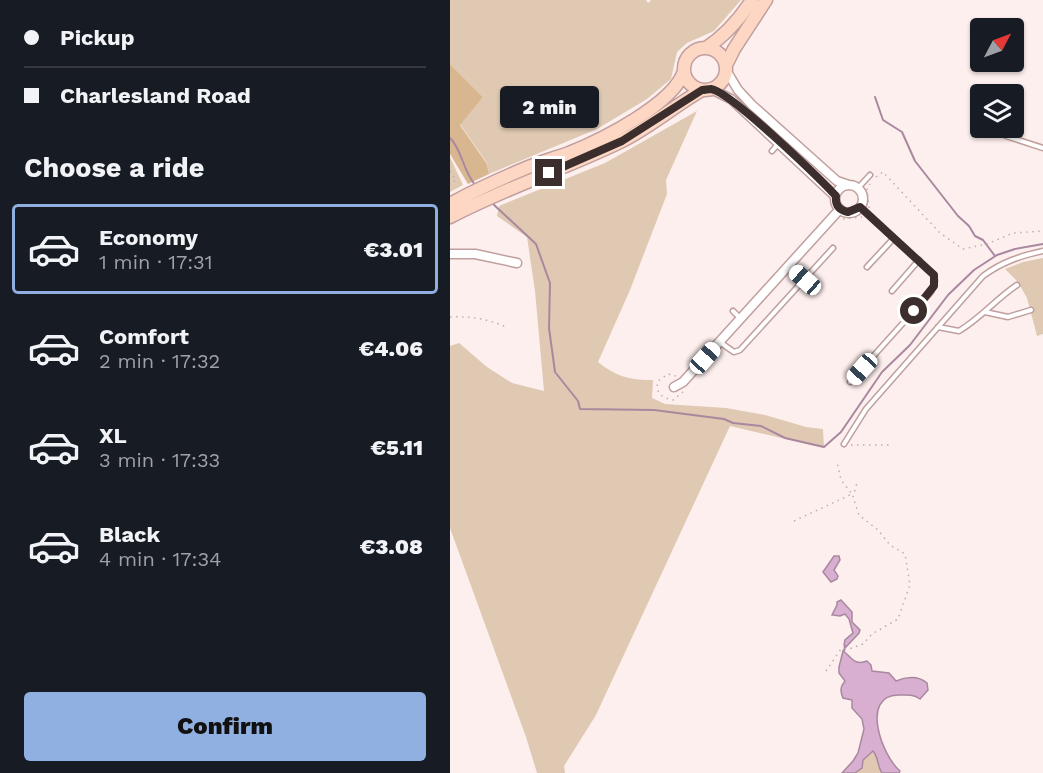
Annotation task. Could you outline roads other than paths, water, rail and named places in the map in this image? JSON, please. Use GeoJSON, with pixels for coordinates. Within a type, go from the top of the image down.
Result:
{"type":"FeatureCollection","features":[{"type":"Feature","properties":{"kind":"main road"},"geometry":{"type":"LineString","coordinates":[[450,217],[494,182],[569,153],[611,133],[652,108],[681,81],[681,69],[689,55],[706,43],[723,37],[752,0]]}},
{"type":"Feature","properties":{"kind":"main road"},"geometry":{"type":"LineString","coordinates":[[450,204],[504,191],[569,165],[622,141],[707,89],[721,83],[734,49],[766,0]]}},
{"type":"Feature","properties":{"kind":"main road"},"geometry":{"type":"LineString","coordinates":[[706,43],[719,53],[726,68]]}},
{"type":"Feature","properties":{"kind":"main road"},"geometry":{"type":"LineString","coordinates":[[681,69],[689,83],[707,89]]}},
{"type":"Feature","properties":{"kind":"street"},"geometry":{"type":"LineString","coordinates":[[726,68],[738,90],[784,137],[836,196]]}},
{"type":"Feature","properties":{"kind":"street"},"geometry":{"type":"LineString","coordinates":[[674,387],[683,382],[697,363],[720,342],[840,214],[860,207],[863,199],[854,186],[837,181],[784,137],[730,99],[707,89]]}},
{"type":"Feature","properties":{"kind":"street"},"geometry":{"type":"LineString","coordinates":[[840,214],[836,196],[840,188],[854,186]]}},
{"type":"Feature","properties":{"kind":"street"},"geometry":{"type":"LineString","coordinates":[[450,254],[476,254],[516,263]]}},
{"type":"Feature","properties":{"kind":"lane"},"geometry":{"type":"LineString","coordinates":[[772,151],[784,137]]}},
{"type":"Feature","properties":{"kind":"lane"},"geometry":{"type":"LineString","coordinates":[[1012,138],[1043,148]]}},
{"type":"Feature","properties":{"kind":"lane"},"geometry":{"type":"LineString","coordinates":[[854,186],[872,177]]}},
{"type":"Feature","properties":{"kind":"lane"},"geometry":{"type":"LineString","coordinates":[[850,382],[934,286],[934,275],[860,207]]}},
{"type":"Feature","properties":{"kind":"lane"},"geometry":{"type":"LineString","coordinates":[[867,267],[894,238]]}},
{"type":"Feature","properties":{"kind":"lane"},"geometry":{"type":"LineString","coordinates":[[720,342],[734,352],[740,350],[833,248]]}},
{"type":"Feature","properties":{"kind":"lane"},"geometry":{"type":"LineString","coordinates":[[844,444],[866,409],[983,276],[998,265],[1020,256],[1043,251]]}},
{"type":"Feature","properties":{"kind":"lane"},"geometry":{"type":"LineString","coordinates":[[892,291],[918,260]]}},
{"type":"Feature","properties":{"kind":"lane"},"geometry":{"type":"LineString","coordinates":[[789,266],[805,280]]}},
{"type":"Feature","properties":{"kind":"lane"},"geometry":{"type":"LineString","coordinates":[[937,327],[959,331],[978,320],[999,297],[1017,285]]}},
{"type":"Feature","properties":{"kind":"lane"},"geometry":{"type":"LineString","coordinates":[[985,312],[1008,317],[1030,310]]}},
{"type":"Feature","properties":{"kind":"lane"},"geometry":{"type":"LineString","coordinates":[[733,311],[741,319]]}},
{"type":"Feature","properties":{"kind":"waterway"},"geometry":{"type":"LineString","coordinates":[[875,97],[883,120],[902,132],[915,161],[958,216],[969,226],[975,236],[983,240],[995,256]]}},
{"type":"Feature","properties":{"kind":"waterway"},"geometry":{"type":"LineString","coordinates":[[450,138],[476,186]]}},
{"type":"Feature","properties":{"kind":"waterway"},"geometry":{"type":"LineString","coordinates":[[492,203],[536,244],[550,283],[549,328],[555,372],[578,401],[580,409],[654,410],[724,419],[733,423],[761,426],[785,438],[824,447],[841,432],[882,372],[910,345],[948,295],[974,270],[997,255],[1043,244]]}},
{"type":"Feature","properties":{"kind":"waterway"},"geometry":{"type":"LineString","coordinates":[[844,651],[845,646]]}}]}
